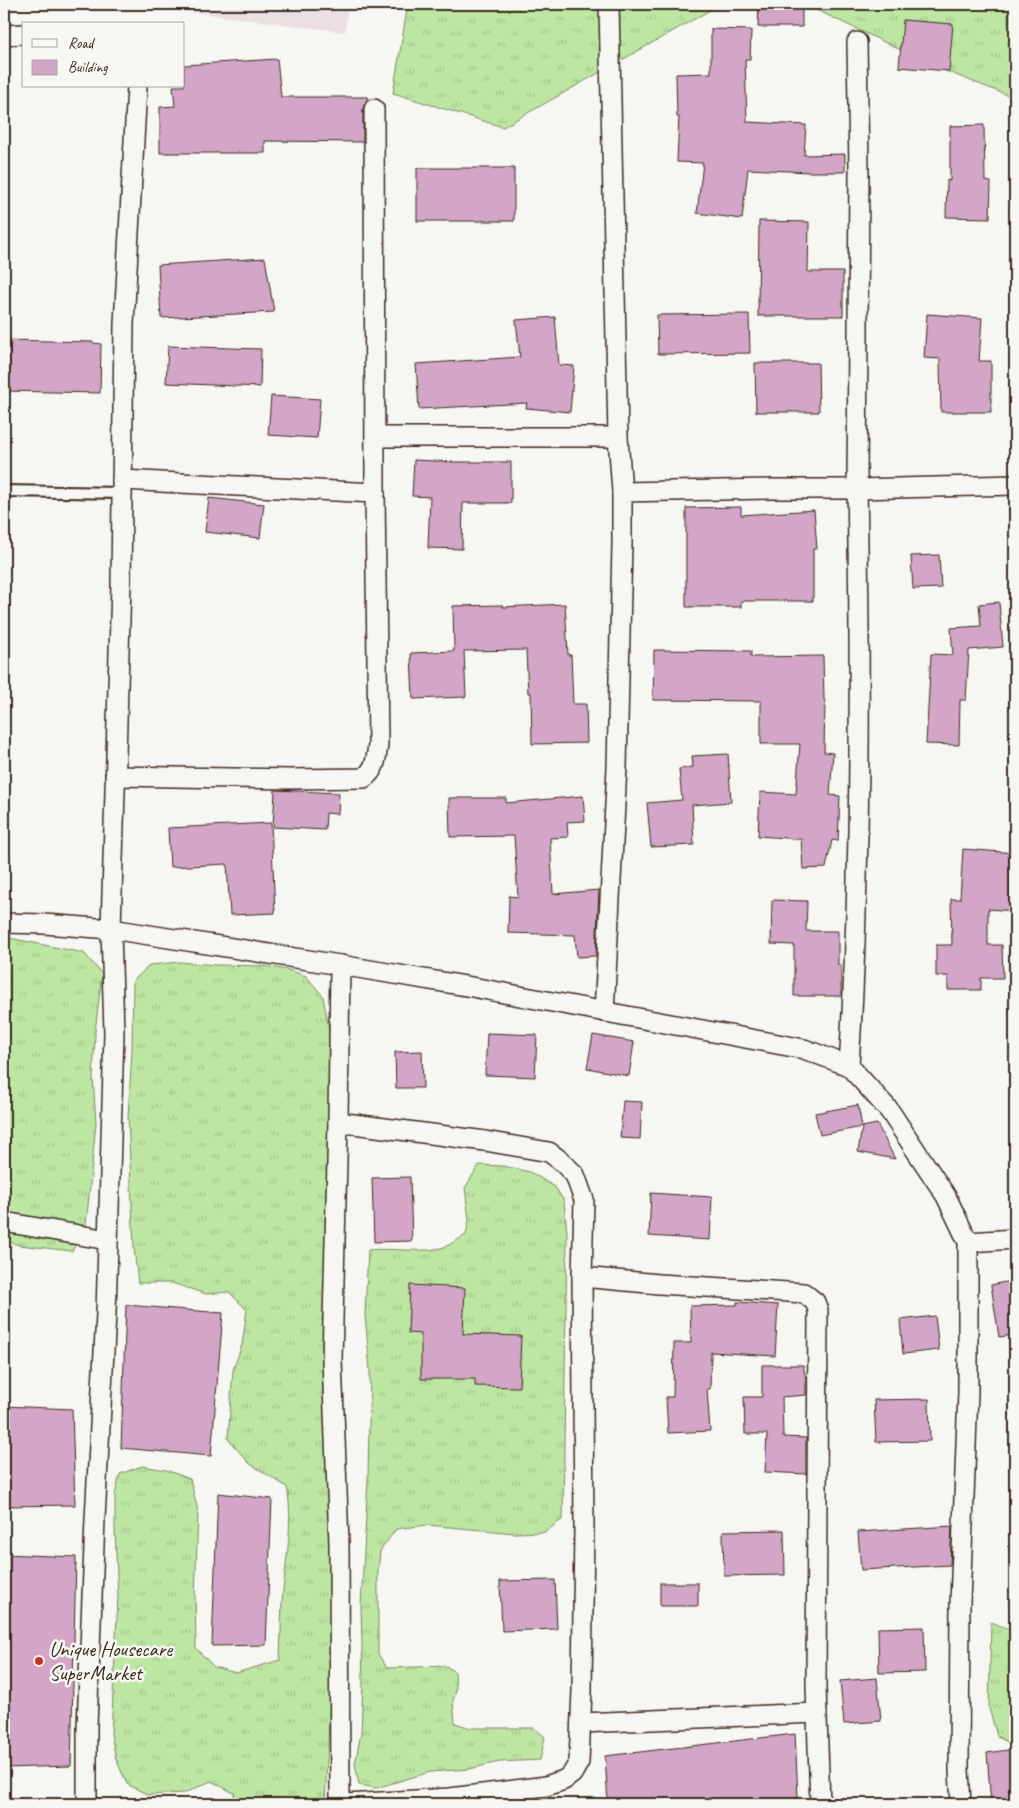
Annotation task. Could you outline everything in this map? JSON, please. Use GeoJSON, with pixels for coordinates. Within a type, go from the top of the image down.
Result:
{"type":"FeatureCollection","features":[{"type":"Feature","properties":{"kind":"street"},"geometry":{"type":"LineString","coordinates":[[604,1012],[617,767],[622,544],[609,4]]}},
{"type":"Feature","properties":{"kind":"street"},"geometry":{"type":"LineString","coordinates":[[4,35],[22,34]]}},
{"type":"Feature","properties":{"kind":"street"},"geometry":{"type":"LineString","coordinates":[[849,1066],[855,974],[860,683],[857,489],[859,171],[857,42]]}},
{"type":"Feature","properties":{"kind":"street"},"geometry":{"type":"LineString","coordinates":[[87,1804],[87,1727],[95,1518],[106,1314],[114,1033],[111,929],[121,584],[124,324],[137,88]]}},
{"type":"Feature","properties":{"kind":"street"},"geometry":{"type":"LineString","coordinates":[[115,776],[290,779],[364,778],[376,766],[378,745],[374,109]]}},
{"type":"Feature","properties":{"kind":"street"},"geometry":{"type":"LineString","coordinates":[[376,437],[618,437]]}},
{"type":"Feature","properties":{"kind":"street"},"geometry":{"type":"LineString","coordinates":[[622,492],[1015,485]]}},
{"type":"Feature","properties":{"kind":"street"},"geometry":{"type":"LineString","coordinates":[[122,486],[375,493]]}},
{"type":"Feature","properties":{"kind":"street"},"geometry":{"type":"LineString","coordinates":[[4,923],[111,929],[340,965],[804,1050],[849,1066],[890,1110],[946,1196],[968,1242],[968,1392],[960,1613],[959,1770],[961,1804]]}},
{"type":"Feature","properties":{"kind":"street"},"geometry":{"type":"LineString","coordinates":[[340,965],[332,1360],[339,1543],[340,1804]]}},
{"type":"Feature","properties":{"kind":"street"},"geometry":{"type":"LineString","coordinates":[[338,1122],[485,1141],[548,1152],[561,1161],[575,1175],[584,1200],[582,1277],[584,1536],[579,1762],[572,1774],[564,1780],[546,1786],[450,1798],[346,1804]]}},
{"type":"Feature","properties":{"kind":"street"},"geometry":{"type":"LineString","coordinates":[[4,1222],[108,1240]]}},
{"type":"Feature","properties":{"kind":"street"},"geometry":{"type":"LineString","coordinates":[[968,1242],[1015,1239]]}},
{"type":"Feature","properties":{"kind":"street"},"geometry":{"type":"LineString","coordinates":[[582,1277],[804,1293],[815,1302],[818,1310],[817,1713],[820,1804]]}},
{"type":"Feature","properties":{"kind":"street"},"geometry":{"type":"LineString","coordinates":[[581,1723],[817,1713]]}},
{"type":"Feature","properties":{"kind":"lane"},"geometry":{"type":"LineString","coordinates":[[4,491],[122,486]]}},
{"type":"Feature","properties":{"kind":"shaded area"},"geometry":{"type":"Polygon","coordinates":[[[129,4],[348,4],[345,32],[129,4]]]}},
{"type":"Feature","properties":{"kind":"green space"},"geometry":{"type":"Polygon","coordinates":[[[408,4],[721,4],[503,127],[393,93],[408,4]]]}},
{"type":"Feature","properties":{"kind":"green space"},"geometry":{"type":"Polygon","coordinates":[[[804,4],[1015,4],[1015,98],[943,70],[804,4]]]}},
{"type":"Feature","properties":{"kind":"green space"},"geometry":{"type":"Polygon","coordinates":[[[4,937],[84,953],[102,974],[95,1032],[93,1078],[96,1123],[86,1226],[72,1251],[19,1245],[4,1240],[4,937]]]}},
{"type":"Feature","properties":{"kind":"green space"},"geometry":{"type":"Polygon","coordinates":[[[180,962],[264,966],[289,970],[306,976],[323,996],[330,1036],[340,1492],[325,1804],[235,1804],[234,1793],[211,1781],[185,1793],[148,1795],[127,1784],[116,1759],[111,1734],[118,1597],[115,1495],[120,1474],[142,1466],[166,1470],[190,1479],[198,1511],[195,1598],[196,1648],[214,1667],[236,1673],[280,1660],[282,1602],[290,1515],[287,1487],[249,1463],[228,1439],[233,1370],[242,1345],[247,1310],[229,1292],[206,1294],[172,1283],[138,1283],[134,1248],[128,1118],[132,1050],[133,981],[150,965],[180,962]]]}},
{"type":"Feature","properties":{"kind":"green space"},"geometry":{"type":"Polygon","coordinates":[[[479,1165],[503,1166],[530,1172],[555,1187],[564,1201],[567,1234],[563,1519],[545,1532],[515,1533],[427,1525],[396,1529],[380,1551],[378,1571],[378,1654],[387,1668],[446,1666],[455,1672],[456,1690],[453,1701],[455,1723],[471,1728],[534,1728],[545,1737],[540,1760],[499,1762],[469,1769],[430,1772],[376,1788],[359,1785],[355,1764],[361,1733],[363,1683],[361,1606],[368,1479],[370,1371],[365,1314],[368,1250],[431,1250],[449,1245],[466,1235],[469,1220],[465,1188],[479,1165]]]}},
{"type":"Feature","properties":{"kind":"green space"},"geometry":{"type":"Polygon","coordinates":[[[991,1622],[1006,1628],[1015,1628],[1015,1741],[1007,1742],[997,1736],[989,1708],[991,1622]]]}},
{"type":"Feature","properties":{"kind":"building"},"geometry":{"type":"Polygon","coordinates":[[[759,4],[802,4],[802,27],[758,27],[759,4]]]}},
{"type":"Feature","properties":{"kind":"building"},"geometry":{"type":"Polygon","coordinates":[[[903,20],[953,24],[949,71],[899,67],[903,20]]]}},
{"type":"Feature","properties":{"kind":"building"},"geometry":{"type":"Polygon","coordinates":[[[711,29],[751,30],[750,59],[745,59],[747,122],[806,125],[804,155],[845,154],[845,172],[748,169],[742,219],[697,213],[703,163],[677,162],[679,117],[677,117],[676,74],[711,73],[711,29]]]}},
{"type":"Feature","properties":{"kind":"building"},"geometry":{"type":"Polygon","coordinates":[[[277,59],[281,97],[368,97],[363,109],[363,142],[265,141],[265,153],[160,153],[160,107],[175,106],[173,88],[185,88],[185,65],[277,59]]]}},
{"type":"Feature","properties":{"kind":"building"},"geometry":{"type":"Polygon","coordinates":[[[984,125],[985,181],[991,182],[990,218],[946,217],[947,180],[950,181],[950,126],[984,125]]]}},
{"type":"Feature","properties":{"kind":"building"},"geometry":{"type":"Polygon","coordinates":[[[417,168],[514,168],[514,221],[417,221],[417,168]]]}},
{"type":"Feature","properties":{"kind":"building"},"geometry":{"type":"Polygon","coordinates":[[[759,221],[809,222],[808,272],[843,272],[843,316],[758,316],[759,221]]]}},
{"type":"Feature","properties":{"kind":"building"},"geometry":{"type":"Polygon","coordinates":[[[265,258],[274,312],[161,318],[158,265],[265,258]]]}},
{"type":"Feature","properties":{"kind":"building"},"geometry":{"type":"Polygon","coordinates":[[[749,314],[750,353],[658,354],[657,315],[749,314]]]}},
{"type":"Feature","properties":{"kind":"building"},"geometry":{"type":"Polygon","coordinates":[[[927,314],[982,318],[979,361],[991,361],[991,412],[941,412],[940,359],[924,358],[927,314]]]}},
{"type":"Feature","properties":{"kind":"building"},"geometry":{"type":"Polygon","coordinates":[[[555,317],[559,365],[574,366],[570,412],[526,408],[527,403],[419,409],[416,364],[520,357],[516,320],[555,317]]]}},
{"type":"Feature","properties":{"kind":"building"},"geometry":{"type":"Polygon","coordinates":[[[4,340],[93,342],[101,344],[100,393],[4,391],[4,340]]]}},
{"type":"Feature","properties":{"kind":"building"},"geometry":{"type":"Polygon","coordinates":[[[168,346],[261,349],[260,387],[166,383],[168,346]]]}},
{"type":"Feature","properties":{"kind":"building"},"geometry":{"type":"Polygon","coordinates":[[[755,363],[818,363],[819,412],[756,412],[755,363]]]}},
{"type":"Feature","properties":{"kind":"building"},"geometry":{"type":"Polygon","coordinates":[[[271,396],[320,399],[317,438],[268,435],[271,396]]]}},
{"type":"Feature","properties":{"kind":"building"},"geometry":{"type":"Polygon","coordinates":[[[414,460],[511,462],[511,503],[463,503],[462,549],[428,548],[430,497],[412,496],[414,460]]]}},
{"type":"Feature","properties":{"kind":"building"},"geometry":{"type":"Polygon","coordinates":[[[209,498],[264,504],[260,538],[205,532],[209,498]]]}},
{"type":"Feature","properties":{"kind":"building"},"geometry":{"type":"Polygon","coordinates":[[[741,507],[741,515],[814,510],[817,549],[813,549],[813,601],[741,601],[741,607],[686,607],[686,508],[741,507]]]}},
{"type":"Feature","properties":{"kind":"building"},"geometry":{"type":"Polygon","coordinates":[[[939,555],[941,588],[913,589],[911,556],[939,555]]]}},
{"type":"Feature","properties":{"kind":"building"},"geometry":{"type":"Polygon","coordinates":[[[999,602],[1003,647],[969,650],[966,700],[960,700],[959,745],[926,744],[931,654],[953,655],[951,628],[981,626],[979,604],[999,602]]]}},
{"type":"Feature","properties":{"kind":"building"},"geometry":{"type":"Polygon","coordinates":[[[565,604],[568,655],[571,655],[573,704],[586,704],[587,743],[532,744],[531,693],[528,693],[526,650],[464,651],[466,697],[413,699],[411,653],[454,651],[453,606],[503,605],[503,607],[565,604]]]}},
{"type":"Feature","properties":{"kind":"building"},"geometry":{"type":"Polygon","coordinates":[[[654,650],[751,651],[751,657],[823,656],[825,700],[824,752],[833,753],[830,795],[840,796],[838,841],[832,840],[826,868],[803,869],[801,839],[758,836],[760,792],[796,794],[800,744],[761,744],[761,701],[653,700],[654,650]]]}},
{"type":"Feature","properties":{"kind":"building"},"geometry":{"type":"Polygon","coordinates":[[[728,754],[731,802],[692,805],[694,845],[651,847],[647,803],[682,800],[679,769],[693,767],[692,756],[728,754]]]}},
{"type":"Feature","properties":{"kind":"building"},"geometry":{"type":"Polygon","coordinates":[[[275,790],[339,793],[338,814],[326,813],[325,830],[273,827],[275,790]]]}},
{"type":"Feature","properties":{"kind":"building"},"geometry":{"type":"Polygon","coordinates":[[[583,796],[585,821],[567,822],[568,837],[550,838],[553,894],[599,890],[596,956],[577,957],[575,935],[508,933],[509,896],[518,897],[514,836],[450,837],[449,798],[506,798],[506,803],[583,796]]]}},
{"type":"Feature","properties":{"kind":"building"},"geometry":{"type":"Polygon","coordinates":[[[271,823],[275,913],[230,915],[227,864],[170,867],[168,828],[271,823]]]}},
{"type":"Feature","properties":{"kind":"building"},"geometry":{"type":"Polygon","coordinates":[[[963,849],[1015,853],[1015,911],[988,909],[988,945],[1002,945],[1003,978],[981,978],[981,990],[948,990],[948,976],[936,976],[936,945],[952,945],[951,899],[960,899],[963,849]]]}},
{"type":"Feature","properties":{"kind":"building"},"geometry":{"type":"Polygon","coordinates":[[[772,900],[807,901],[806,931],[838,931],[838,965],[841,965],[841,996],[794,996],[794,945],[771,944],[772,900]]]}},
{"type":"Feature","properties":{"kind":"building"},"geometry":{"type":"Polygon","coordinates":[[[487,1033],[537,1035],[535,1077],[485,1075],[487,1033]]]}},
{"type":"Feature","properties":{"kind":"building"},"geometry":{"type":"Polygon","coordinates":[[[593,1035],[634,1042],[629,1076],[587,1068],[593,1035]]]}},
{"type":"Feature","properties":{"kind":"building"},"geometry":{"type":"Polygon","coordinates":[[[422,1051],[423,1088],[396,1088],[395,1052],[422,1051]]]}},
{"type":"Feature","properties":{"kind":"building"},"geometry":{"type":"Polygon","coordinates":[[[623,1101],[642,1102],[640,1139],[620,1138],[623,1101]]]}},
{"type":"Feature","properties":{"kind":"building"},"geometry":{"type":"Polygon","coordinates":[[[858,1105],[862,1127],[820,1135],[815,1113],[858,1105]]]}},
{"type":"Feature","properties":{"kind":"building"},"geometry":{"type":"Polygon","coordinates":[[[877,1124],[895,1159],[858,1152],[862,1127],[877,1124]]]}},
{"type":"Feature","properties":{"kind":"building"},"geometry":{"type":"Polygon","coordinates":[[[410,1177],[412,1241],[374,1242],[372,1178],[410,1177]]]}},
{"type":"Feature","properties":{"kind":"building"},"geometry":{"type":"Polygon","coordinates":[[[651,1193],[712,1197],[710,1240],[649,1236],[651,1193]]]}},
{"type":"Feature","properties":{"kind":"building"},"geometry":{"type":"Polygon","coordinates":[[[1015,1280],[1015,1335],[999,1337],[991,1285],[1015,1280]]]}},
{"type":"Feature","properties":{"kind":"building"},"geometry":{"type":"Polygon","coordinates":[[[410,1285],[465,1288],[463,1334],[521,1336],[519,1387],[475,1386],[475,1379],[421,1379],[421,1334],[408,1333],[410,1285]]]}},
{"type":"Feature","properties":{"kind":"building"},"geometry":{"type":"Polygon","coordinates":[[[737,1302],[778,1305],[775,1356],[711,1352],[710,1389],[707,1389],[710,1431],[668,1433],[666,1397],[673,1397],[674,1343],[691,1343],[690,1306],[737,1305],[737,1302]]]}},
{"type":"Feature","properties":{"kind":"building"},"geometry":{"type":"Polygon","coordinates":[[[126,1305],[223,1313],[211,1456],[121,1448],[126,1305]]]}},
{"type":"Feature","properties":{"kind":"building"},"geometry":{"type":"Polygon","coordinates":[[[935,1316],[939,1350],[903,1354],[900,1320],[935,1316]]]}},
{"type":"Feature","properties":{"kind":"building"},"geometry":{"type":"Polygon","coordinates":[[[762,1365],[803,1365],[806,1379],[806,1395],[782,1397],[783,1437],[806,1438],[806,1474],[765,1472],[767,1434],[745,1434],[744,1397],[762,1397],[762,1365]]]}},
{"type":"Feature","properties":{"kind":"building"},"geometry":{"type":"Polygon","coordinates":[[[929,1399],[930,1441],[876,1442],[874,1400],[929,1399]]]}},
{"type":"Feature","properties":{"kind":"building"},"geometry":{"type":"Polygon","coordinates":[[[4,1406],[72,1409],[75,1505],[4,1506],[4,1406]]]}},
{"type":"Feature","properties":{"kind":"building"},"geometry":{"type":"Polygon","coordinates":[[[218,1493],[272,1499],[266,1645],[212,1646],[218,1493]]]}},
{"type":"Feature","properties":{"kind":"building"},"geometry":{"type":"Polygon","coordinates":[[[952,1526],[950,1565],[861,1570],[858,1532],[952,1526]]]}},
{"type":"Feature","properties":{"kind":"building"},"geometry":{"type":"Polygon","coordinates":[[[784,1530],[785,1575],[724,1576],[723,1531],[784,1530]]]}},
{"type":"Feature","properties":{"kind":"building","name":"Unique Housecare SuperMarket"},"geometry":{"type":"Polygon","coordinates":[[[4,1554],[76,1557],[71,1766],[4,1768],[4,1554]]]}},
{"type":"Feature","properties":{"kind":"building"},"geometry":{"type":"Polygon","coordinates":[[[555,1580],[557,1629],[502,1631],[500,1581],[555,1580]]]}},
{"type":"Feature","properties":{"kind":"building"},"geometry":{"type":"Polygon","coordinates":[[[660,1583],[698,1583],[698,1606],[660,1606],[660,1583]]]}},
{"type":"Feature","properties":{"kind":"building"},"geometry":{"type":"Polygon","coordinates":[[[924,1627],[925,1672],[879,1673],[878,1628],[924,1627]]]}},
{"type":"Feature","properties":{"kind":"building"},"geometry":{"type":"Polygon","coordinates":[[[877,1678],[881,1721],[844,1724],[840,1681],[877,1678]]]}},
{"type":"Feature","properties":{"kind":"building"},"geometry":{"type":"Polygon","coordinates":[[[795,1734],[798,1798],[747,1804],[608,1804],[605,1756],[795,1734]]]}},
{"type":"Feature","properties":{"kind":"building"},"geometry":{"type":"Polygon","coordinates":[[[1015,1749],[1015,1804],[991,1804],[987,1753],[1015,1749]]]}},
{"type":"Feature","properties":{"kind":"place","name":"Unique Housecare SuperMarket"},"geometry":{"type":"Point","coordinates":[39,1661]}}]}
